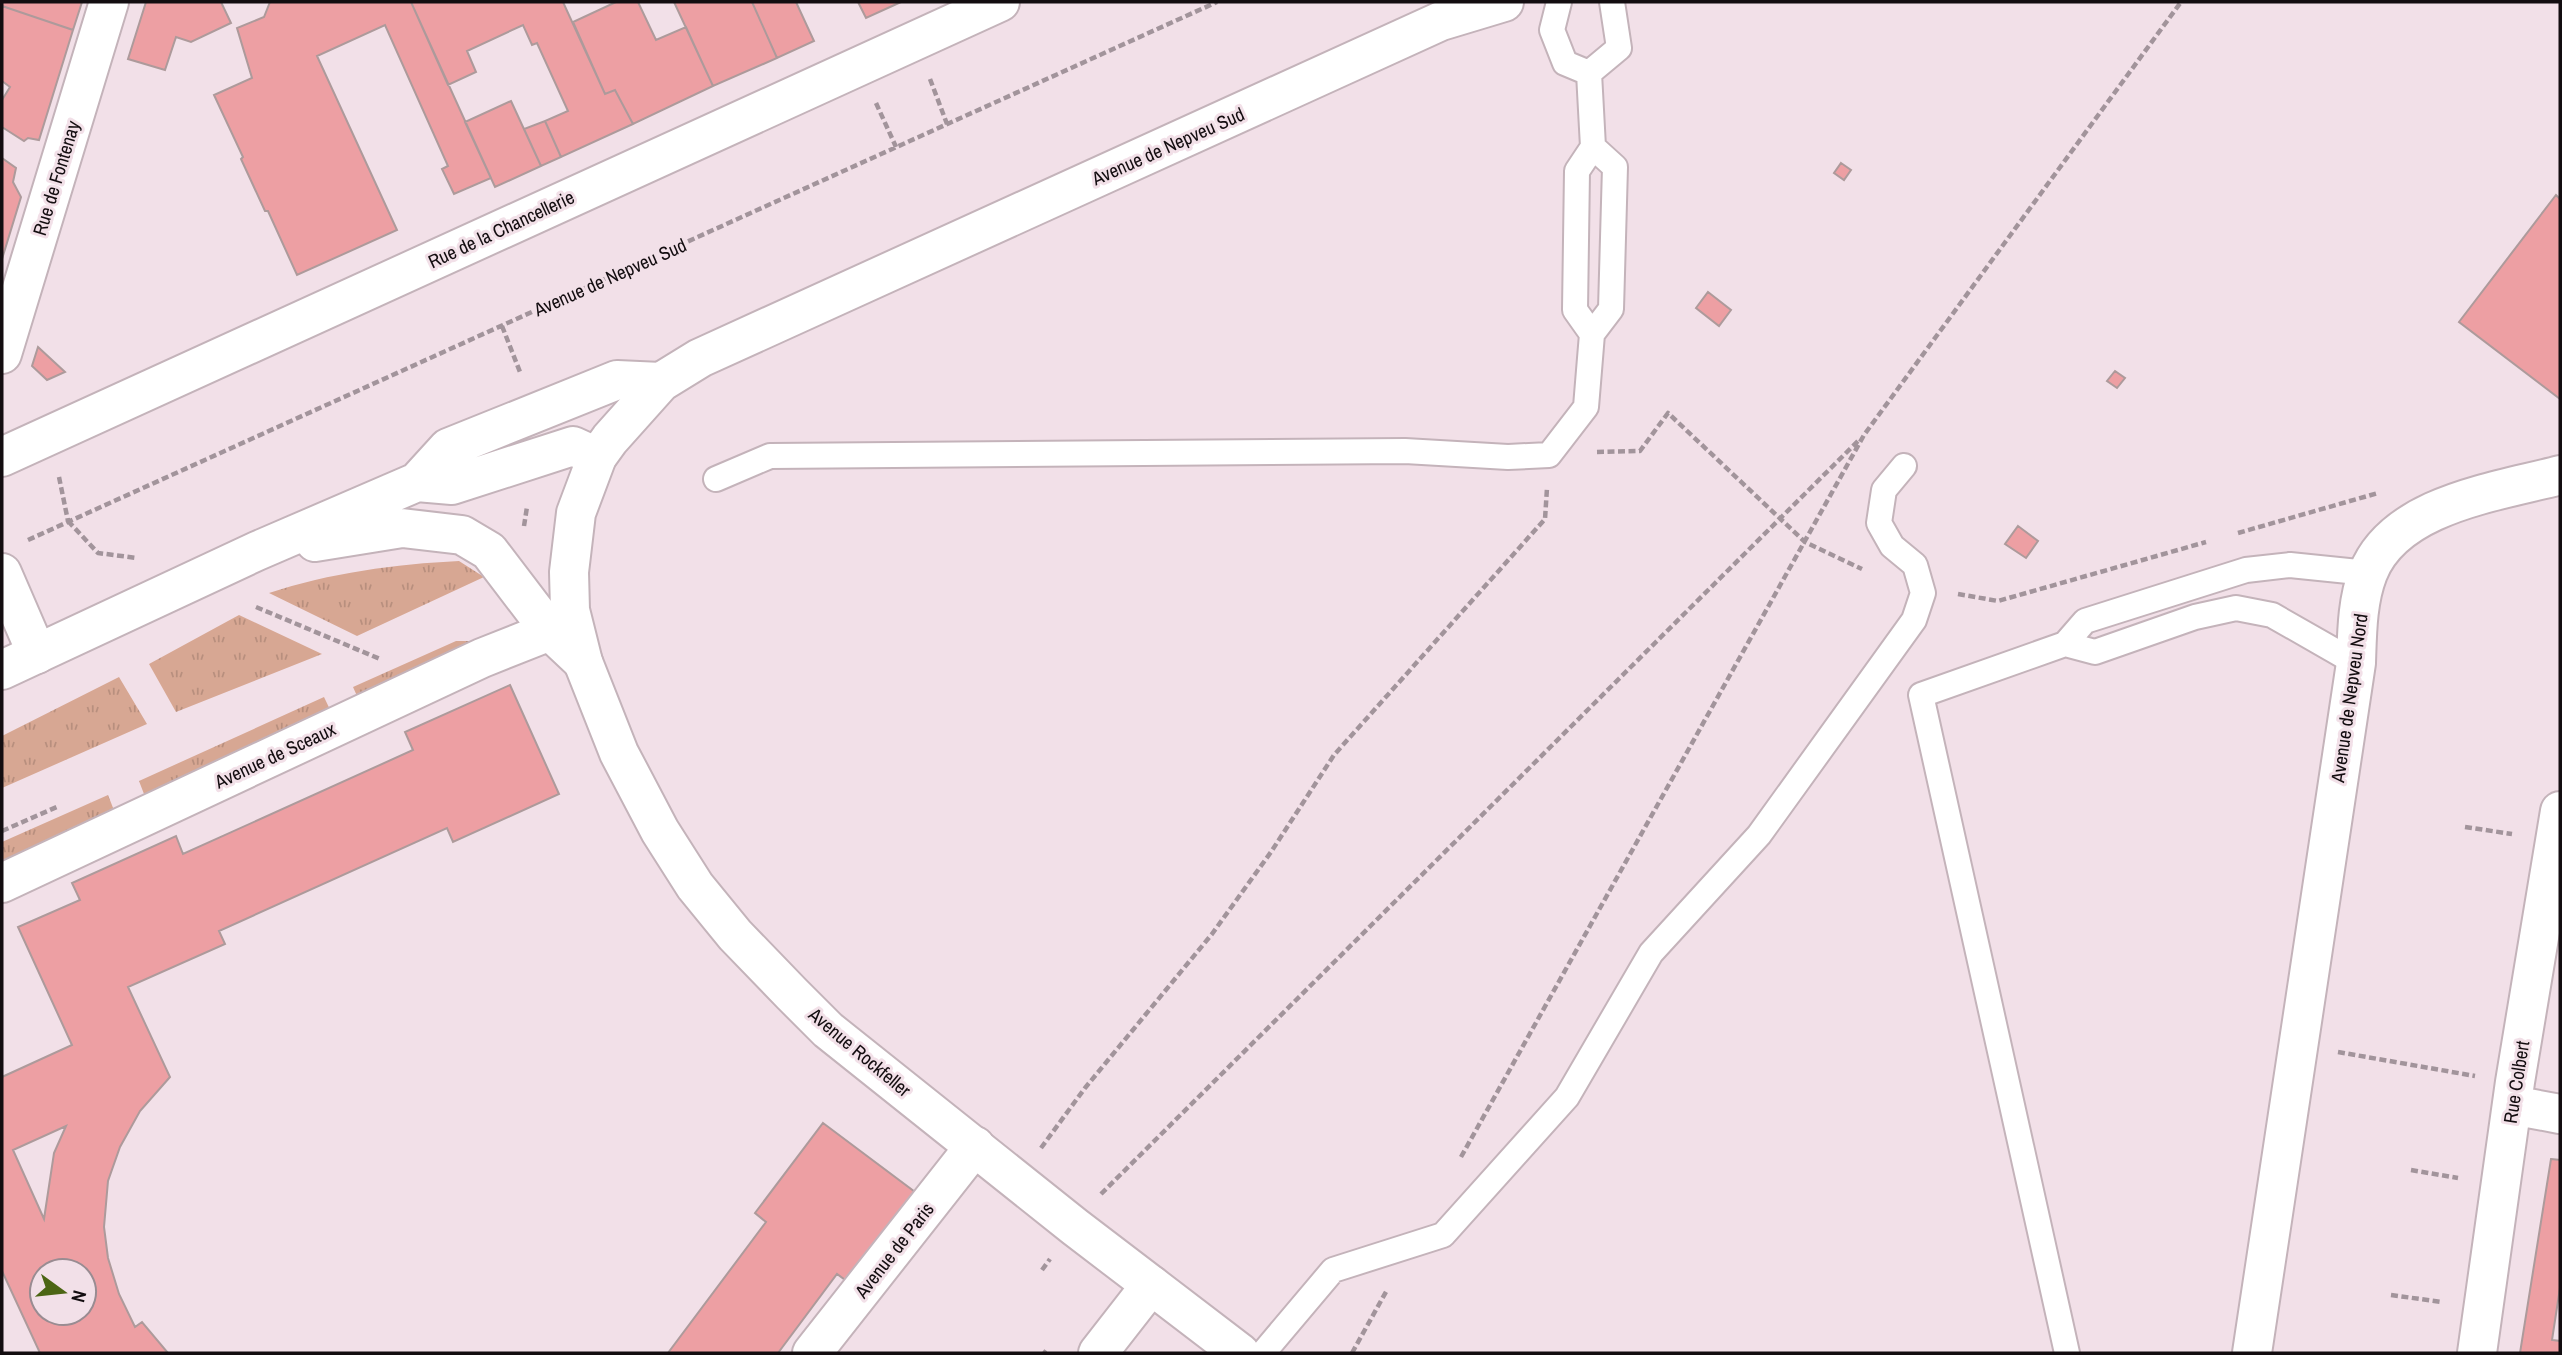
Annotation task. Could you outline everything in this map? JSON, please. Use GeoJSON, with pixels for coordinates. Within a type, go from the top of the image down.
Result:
{"type":"FeatureCollection","features":[{"type":"Feature","properties":{"kind":"street","name":"Rue de Fontenay"},"geometry":{"type":"LineString","coordinates":[[2,354],[109,2]]}},
{"type":"Feature","properties":{"kind":"street","name":"Rue de la Chancellerie"},"geometry":{"type":"LineString","coordinates":[[2,457],[1000,2]]}},
{"type":"Feature","properties":{"kind":"street","name":"Avenue de Nepveu Sud"},"geometry":{"type":"LineString","coordinates":[[583,662],[570,610],[569,572],[576,513],[597,457],[661,382],[700,358],[1441,21],[1504,2]]}},
{"type":"Feature","properties":{"kind":"street"},"geometry":{"type":"LineString","coordinates":[[2,670],[257,551],[417,482],[448,448],[617,380],[661,382]]}},
{"type":"Feature","properties":{"kind":"street"},"geometry":{"type":"LineString","coordinates":[[417,482],[452,485],[573,446],[597,457]]}},
{"type":"Feature","properties":{"kind":"street","name":"Avenue de Nepveu Nord"},"geometry":{"type":"LineString","coordinates":[[2252,1353],[2356,663],[2357,625],[2368,573],[2384,544],[2406,526],[2437,510],[2560,475]]}},
{"type":"Feature","properties":{"kind":"street"},"geometry":{"type":"LineString","coordinates":[[257,551],[402,528],[462,535],[489,551],[550,631],[583,662]]}},
{"type":"Feature","properties":{"kind":"street"},"geometry":{"type":"LineString","coordinates":[[2,573],[37,653]]}},
{"type":"Feature","properties":{"kind":"street","name":"Avenue de Sceaux"},"geometry":{"type":"LineString","coordinates":[[2,883],[482,658],[550,631]]}},
{"type":"Feature","properties":{"kind":"street","name":"Avenue Rockfeller"},"geometry":{"type":"LineString","coordinates":[[583,662],[619,753],[644,804],[695,886],[735,935],[828,1030],[1017,1180],[1242,1352]]}},
{"type":"Feature","properties":{"kind":"street","name":"Rue Colbert"},"geometry":{"type":"LineString","coordinates":[[2477,1353],[2511,1105],[2560,811]]}},
{"type":"Feature","properties":{"kind":"street"},"geometry":{"type":"LineString","coordinates":[[2511,1105],[2560,1114]]}},
{"type":"Feature","properties":{"kind":"street","name":"Avenue de Paris"},"geometry":{"type":"LineString","coordinates":[[812,1353],[975,1146]]}},
{"type":"Feature","properties":{"kind":"street"},"geometry":{"type":"LineString","coordinates":[[1098,1353],[1151,1284]]}},
{"type":"Feature","properties":{"kind":"lane"},"geometry":{"type":"LineString","coordinates":[[1559,2],[1552,30],[1565,63],[1589,73]]}},
{"type":"Feature","properties":{"kind":"lane"},"geometry":{"type":"LineString","coordinates":[[1589,73],[1619,48],[1612,2]]}},
{"type":"Feature","properties":{"kind":"lane"},"geometry":{"type":"LineString","coordinates":[[1589,73],[1593,147],[1577,171],[1575,310],[1592,334]]}},
{"type":"Feature","properties":{"kind":"lane"},"geometry":{"type":"LineString","coordinates":[[716,479],[770,456],[1351,451],[1508,457],[1549,454],[1586,407],[1592,334],[1611,309],[1615,167],[1593,147]]}},
{"type":"Feature","properties":{"kind":"lane"},"geometry":{"type":"LineString","coordinates":[[1242,1352],[1333,1270],[1443,1235],[1567,1097],[1651,953],[1759,835],[1914,620],[1923,593],[1915,565],[1892,546],[1880,523],[1884,490],[1904,466]]}},
{"type":"Feature","properties":{"kind":"lane"},"geometry":{"type":"LineString","coordinates":[[2067,1353],[1921,695],[2065,644],[2085,621],[2246,570],[2290,565],[2368,573]]}},
{"type":"Feature","properties":{"kind":"lane"},"geometry":{"type":"LineString","coordinates":[[2065,644],[2095,652],[2195,617],[2236,608],[2273,615],[2356,663]]}},
{"type":"Feature","properties":{"kind":"path","name":"Avenue de Nepveu Sud"},"geometry":{"type":"LineString","coordinates":[[23,542],[1217,2]]}},
{"type":"Feature","properties":{"kind":"path"},"geometry":{"type":"LineString","coordinates":[[1459,1160],[1864,435],[2181,2]]}},
{"type":"Feature","properties":{"kind":"path"},"geometry":{"type":"LineString","coordinates":[[926,67],[947,124]]}},
{"type":"Feature","properties":{"kind":"path"},"geometry":{"type":"LineString","coordinates":[[871,92],[896,147]]}},
{"type":"Feature","properties":{"kind":"path"},"geometry":{"type":"LineString","coordinates":[[1017,1180],[1085,1088],[1212,934],[1271,852],[1334,755],[1545,519],[1549,454],[1640,451],[1668,413],[1805,542],[1887,580],[1998,601],[2212,540]]}},
{"type":"Feature","properties":{"kind":"path"},"geometry":{"type":"LineString","coordinates":[[1103,1191],[1864,435]]}},
{"type":"Feature","properties":{"kind":"path"},"geometry":{"type":"LineString","coordinates":[[2225,536],[2386,490]]}},
{"type":"Feature","properties":{"kind":"path"},"geometry":{"type":"LineString","coordinates":[[68,521],[98,553],[147,560]]}},
{"type":"Feature","properties":{"kind":"path"},"geometry":{"type":"LineString","coordinates":[[256,607],[384,661]]}},
{"type":"Feature","properties":{"kind":"path"},"geometry":{"type":"LineString","coordinates":[[2465,827],[2523,835]]}},
{"type":"Feature","properties":{"kind":"path"},"geometry":{"type":"LineString","coordinates":[[2298,1045],[2476,1076]]}},
{"type":"Feature","properties":{"kind":"path"},"geometry":{"type":"LineString","coordinates":[[2411,1170],[2459,1178]]}},
{"type":"Feature","properties":{"kind":"path"},"geometry":{"type":"LineString","coordinates":[[1352,1353],[1412,1245]]}},
{"type":"Feature","properties":{"kind":"path"},"geometry":{"type":"LineString","coordinates":[[2391,1295],[2449,1303]]}},
{"type":"Feature","properties":{"kind":"green space"},"geometry":{"type":"Polygon","coordinates":[[[459,561],[484,577],[357,636],[269,593],[315,580],[363,571],[459,561]]]}},
{"type":"Feature","properties":{"kind":"green space"},"geometry":{"type":"Polygon","coordinates":[[[239,615],[322,654],[176,712],[149,664],[239,615]]]}},
{"type":"Feature","properties":{"kind":"green space"},"geometry":{"type":"Polygon","coordinates":[[[456,641],[470,641],[476,653],[361,705],[353,687],[456,641]]]}},
{"type":"Feature","properties":{"kind":"green space"},"geometry":{"type":"Polygon","coordinates":[[[119,677],[147,724],[2,788],[2,736],[119,677]]]}},
{"type":"Feature","properties":{"kind":"green space"},"geometry":{"type":"Polygon","coordinates":[[[324,697],[334,718],[149,807],[139,781],[324,697]]]}},
{"type":"Feature","properties":{"kind":"green space"},"geometry":{"type":"Polygon","coordinates":[[[108,795],[117,818],[2,872],[2,842],[108,795]]]}},
{"type":"Feature","properties":{"kind":"building"},"geometry":{"type":"Polygon","coordinates":[[[2,2],[82,2],[73,30],[2,6],[2,2]]]}},
{"type":"Feature","properties":{"kind":"building"},"geometry":{"type":"Polygon","coordinates":[[[146,2],[221,2],[231,23],[191,42],[176,37],[165,70],[128,59],[146,2]]]}},
{"type":"Feature","properties":{"kind":"building"},"geometry":{"type":"Polygon","coordinates":[[[270,2],[411,2],[491,178],[454,194],[442,169],[448,166],[385,25],[317,56],[397,230],[297,275],[241,159],[243,157],[214,95],[252,78],[237,28],[264,17],[270,2]]]}},
{"type":"Feature","properties":{"kind":"building"},"geometry":{"type":"Polygon","coordinates":[[[411,2],[563,2],[605,94],[615,90],[633,124],[561,157],[545,121],[568,111],[537,43],[532,45],[523,25],[467,51],[476,72],[448,85],[411,2]]]}},
{"type":"Feature","properties":{"kind":"building"},"geometry":{"type":"Polygon","coordinates":[[[616,2],[638,2],[656,40],[686,27],[713,86],[633,124],[615,90],[605,94],[573,22],[616,2]]]}},
{"type":"Feature","properties":{"kind":"building"},"geometry":{"type":"Polygon","coordinates":[[[674,2],[752,2],[777,58],[713,86],[674,2]]]}},
{"type":"Feature","properties":{"kind":"building"},"geometry":{"type":"Polygon","coordinates":[[[752,2],[796,2],[814,41],[777,58],[752,2]]]}},
{"type":"Feature","properties":{"kind":"building"},"geometry":{"type":"Polygon","coordinates":[[[858,2],[901,2],[866,18],[858,2]]]}},
{"type":"Feature","properties":{"kind":"building"},"geometry":{"type":"Polygon","coordinates":[[[2,6],[73,30],[39,140],[28,138],[24,141],[2,127],[2,100],[10,87],[2,81],[2,6]]]}},
{"type":"Feature","properties":{"kind":"building"},"geometry":{"type":"Polygon","coordinates":[[[511,101],[541,166],[495,187],[465,122],[511,101]]]}},
{"type":"Feature","properties":{"kind":"building"},"geometry":{"type":"Polygon","coordinates":[[[545,121],[561,157],[541,166],[524,129],[545,121]]]}},
{"type":"Feature","properties":{"kind":"building"},"geometry":{"type":"Polygon","coordinates":[[[2,158],[16,168],[13,182],[21,197],[2,259],[2,158]]]}},
{"type":"Feature","properties":{"kind":"building"},"geometry":{"type":"Polygon","coordinates":[[[1841,163],[1851,170],[1844,180],[1834,173],[1841,163]]]}},
{"type":"Feature","properties":{"kind":"building"},"geometry":{"type":"Polygon","coordinates":[[[2556,195],[2560,199],[2560,399],[2459,322],[2556,195]]]}},
{"type":"Feature","properties":{"kind":"building"},"geometry":{"type":"Polygon","coordinates":[[[1708,292],[1731,310],[1719,326],[1696,308],[1708,292]]]}},
{"type":"Feature","properties":{"kind":"building"},"geometry":{"type":"Polygon","coordinates":[[[38,347],[65,372],[47,380],[32,366],[38,347]]]}},
{"type":"Feature","properties":{"kind":"building"},"geometry":{"type":"Polygon","coordinates":[[[2115,371],[2125,378],[2117,388],[2107,381],[2115,371]]]}},
{"type":"Feature","properties":{"kind":"building"},"geometry":{"type":"Polygon","coordinates":[[[2018,526],[2038,541],[2026,558],[2005,544],[2018,526]]]}},
{"type":"Feature","properties":{"kind":"building"},"geometry":{"type":"Polygon","coordinates":[[[510,685],[559,794],[453,842],[447,828],[219,931],[225,944],[128,987],[170,1077],[140,1111],[120,1147],[108,1181],[104,1227],[108,1258],[119,1294],[135,1327],[142,1322],[168,1353],[40,1353],[2,1271],[2,1077],[72,1045],[18,927],[80,900],[72,883],[176,836],[183,854],[413,750],[405,732],[510,685]],[[66,1126],[13,1150],[44,1219],[54,1153],[66,1126]]]}},
{"type":"Feature","properties":{"kind":"building"},"geometry":{"type":"Polygon","coordinates":[[[823,1123],[919,1195],[852,1285],[837,1274],[778,1353],[668,1353],[766,1222],[755,1213],[823,1123]]]}},
{"type":"Feature","properties":{"kind":"building"},"geometry":{"type":"Polygon","coordinates":[[[2551,1159],[2560,1160],[2560,1288],[2552,1340],[2560,1341],[2560,1353],[2520,1353],[2551,1159]]]}}]}
